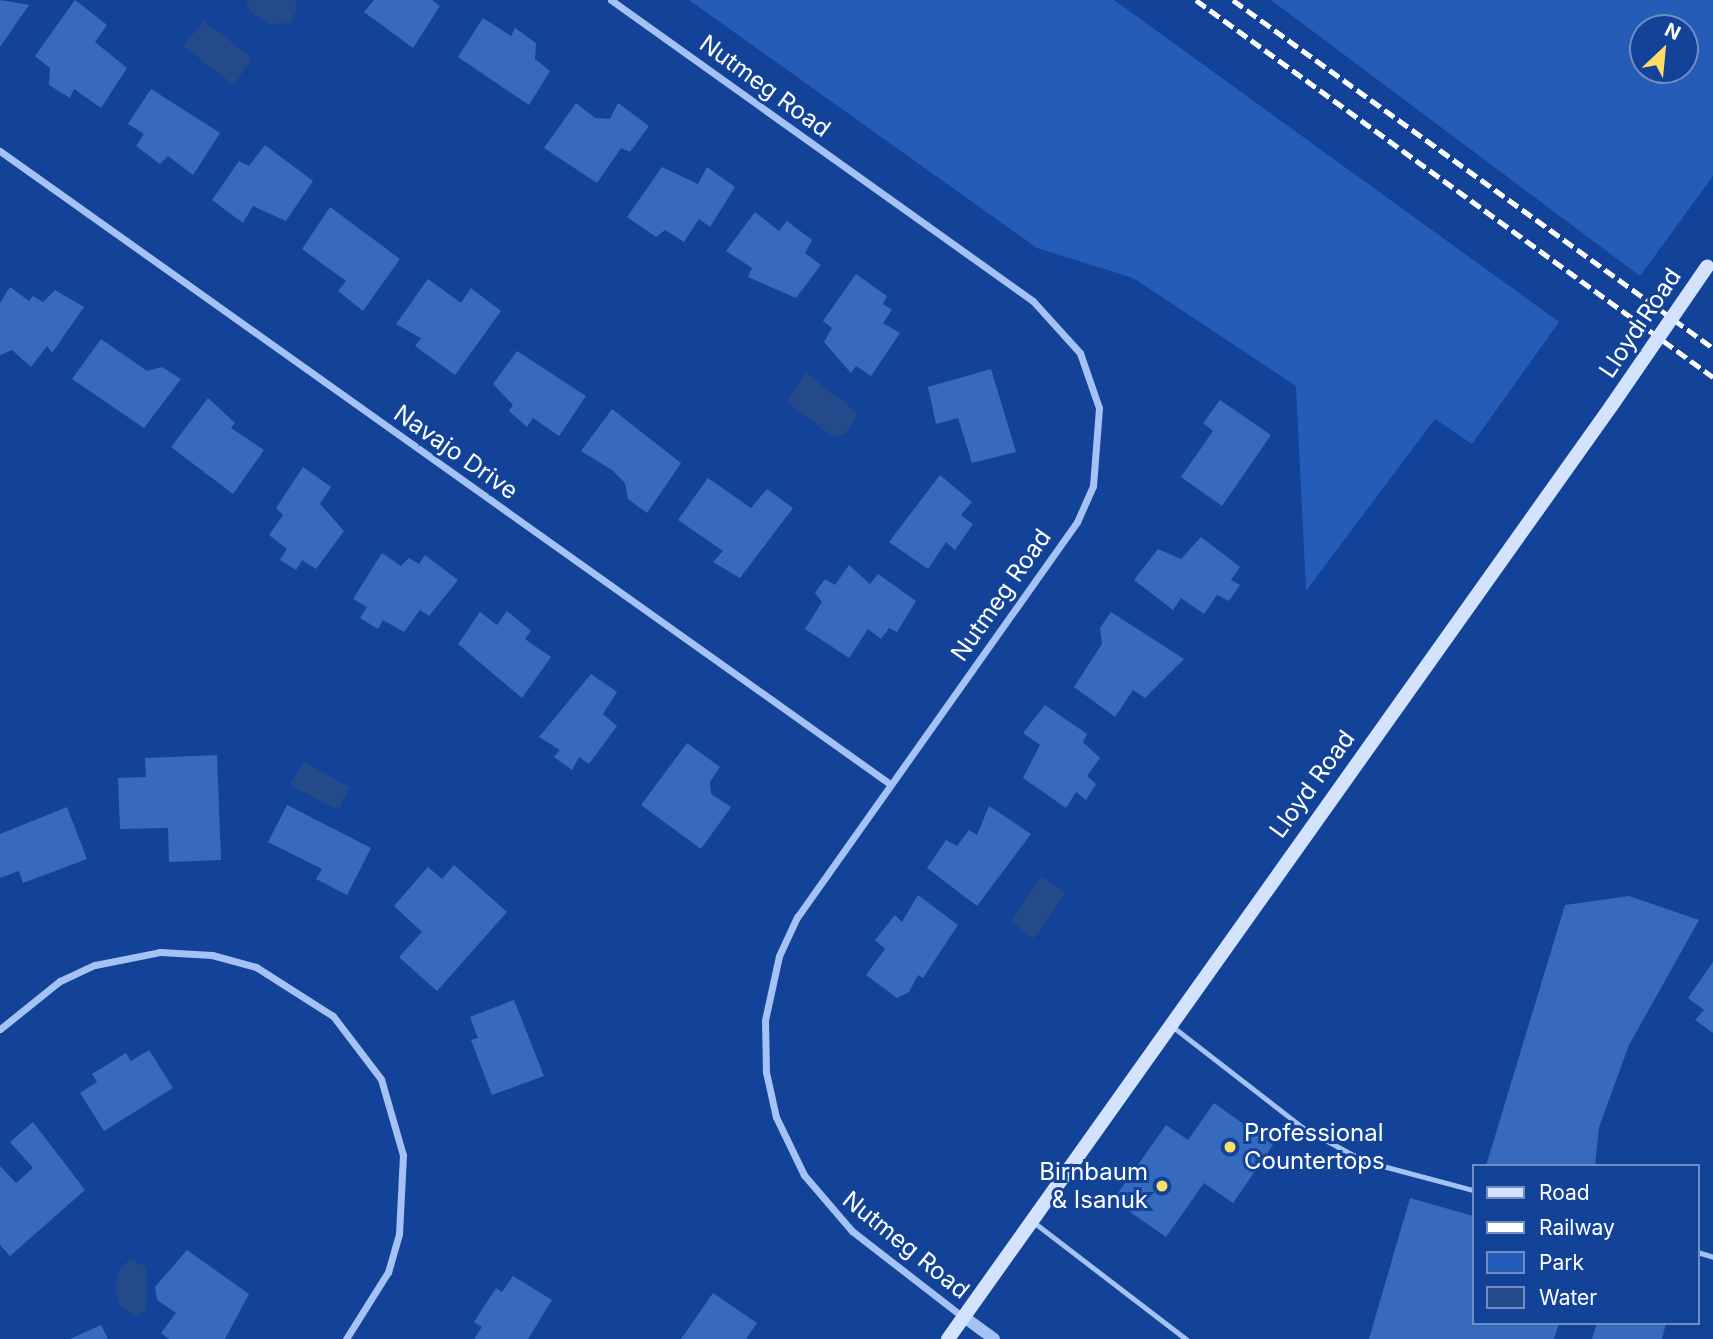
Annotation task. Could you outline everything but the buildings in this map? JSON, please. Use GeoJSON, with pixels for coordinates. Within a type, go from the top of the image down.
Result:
{"type":"FeatureCollection","features":[{"type":"Feature","properties":{"kind":"main road","name":"Lloyd Road"},"geometry":{"type":"LineString","coordinates":[[948,1339],[1172,1027],[1612,405],[1710,262]]}},
{"type":"Feature","properties":{"kind":"street","name":"Nutmeg Road"},"geometry":{"type":"LineString","coordinates":[[611,0],[1033,301],[1080,353],[1090,377],[1100,448],[1076,522],[797,917],[779,956],[765,1020],[766,1072],[786,1140],[818,1196],[852,1231],[964,1318]]}},
{"type":"Feature","properties":{"kind":"street","name":"Navajo Drive"},"geometry":{"type":"LineString","coordinates":[[0,151],[890,783]]}},
{"type":"Feature","properties":{"kind":"street"},"geometry":{"type":"LineString","coordinates":[[0,1029],[60,981],[95,965],[160,952],[212,955],[256,967],[334,1016],[381,1079],[403,1155],[396,1246],[370,1306],[346,1339]]}},
{"type":"Feature","properties":{"kind":"street"},"geometry":{"type":"LineString","coordinates":[[964,1318],[994,1339]]}},
{"type":"Feature","properties":{"kind":"lane"},"geometry":{"type":"LineString","coordinates":[[1172,1027],[1303,1128],[1364,1161],[1472,1190]]}},
{"type":"Feature","properties":{"kind":"lane"},"geometry":{"type":"LineString","coordinates":[[1032,1221],[1186,1339]]}},
{"type":"Feature","properties":{"kind":"green space"},"geometry":{"type":"Polygon","coordinates":[[[689,0],[1114,0],[1559,322],[1472,444],[1435,419],[1306,591],[1296,386],[1133,278],[1037,248],[689,0]]]}},
{"type":"Feature","properties":{"kind":"green space"},"geometry":{"type":"Polygon","coordinates":[[[1271,0],[1713,0],[1713,176],[1640,276],[1271,0]]]}},
{"type":"Feature","properties":{"kind":"water"},"geometry":{"type":"Polygon","coordinates":[[[246,0],[295,0],[298,8],[290,23],[270,24],[250,12],[246,0]]]}},
{"type":"Feature","properties":{"kind":"water"},"geometry":{"type":"Polygon","coordinates":[[[204,21],[252,58],[234,85],[183,46],[204,21]]]}},
{"type":"Feature","properties":{"kind":"water"},"geometry":{"type":"Polygon","coordinates":[[[806,373],[858,413],[845,434],[833,437],[787,402],[806,373]]]}},
{"type":"Feature","properties":{"kind":"water"},"geometry":{"type":"Polygon","coordinates":[[[303,762],[350,787],[338,810],[290,785],[303,762]]]}},
{"type":"Feature","properties":{"kind":"water"},"geometry":{"type":"Polygon","coordinates":[[[1042,876],[1066,893],[1033,939],[1011,921],[1042,876]]]}},
{"type":"Feature","properties":{"kind":"water"},"geometry":{"type":"Polygon","coordinates":[[[130,1259],[146,1267],[146,1310],[136,1317],[120,1306],[115,1289],[119,1269],[130,1259]]]}},
{"type":"Feature","properties":{"kind":"railway"},"geometry":{"type":"LineString","coordinates":[[1196,0],[1713,377]]}},
{"type":"Feature","properties":{"kind":"railway"},"geometry":{"type":"LineString","coordinates":[[1233,0],[1713,348]]}},
{"type":"Feature","properties":{"kind":"place","name":"Professional Countertops"},"geometry":{"type":"Point","coordinates":[1230,1147]}},
{"type":"Feature","properties":{"kind":"place","name":"Birnbaum & Isanuk"},"geometry":{"type":"Point","coordinates":[1162,1186]}}]}
